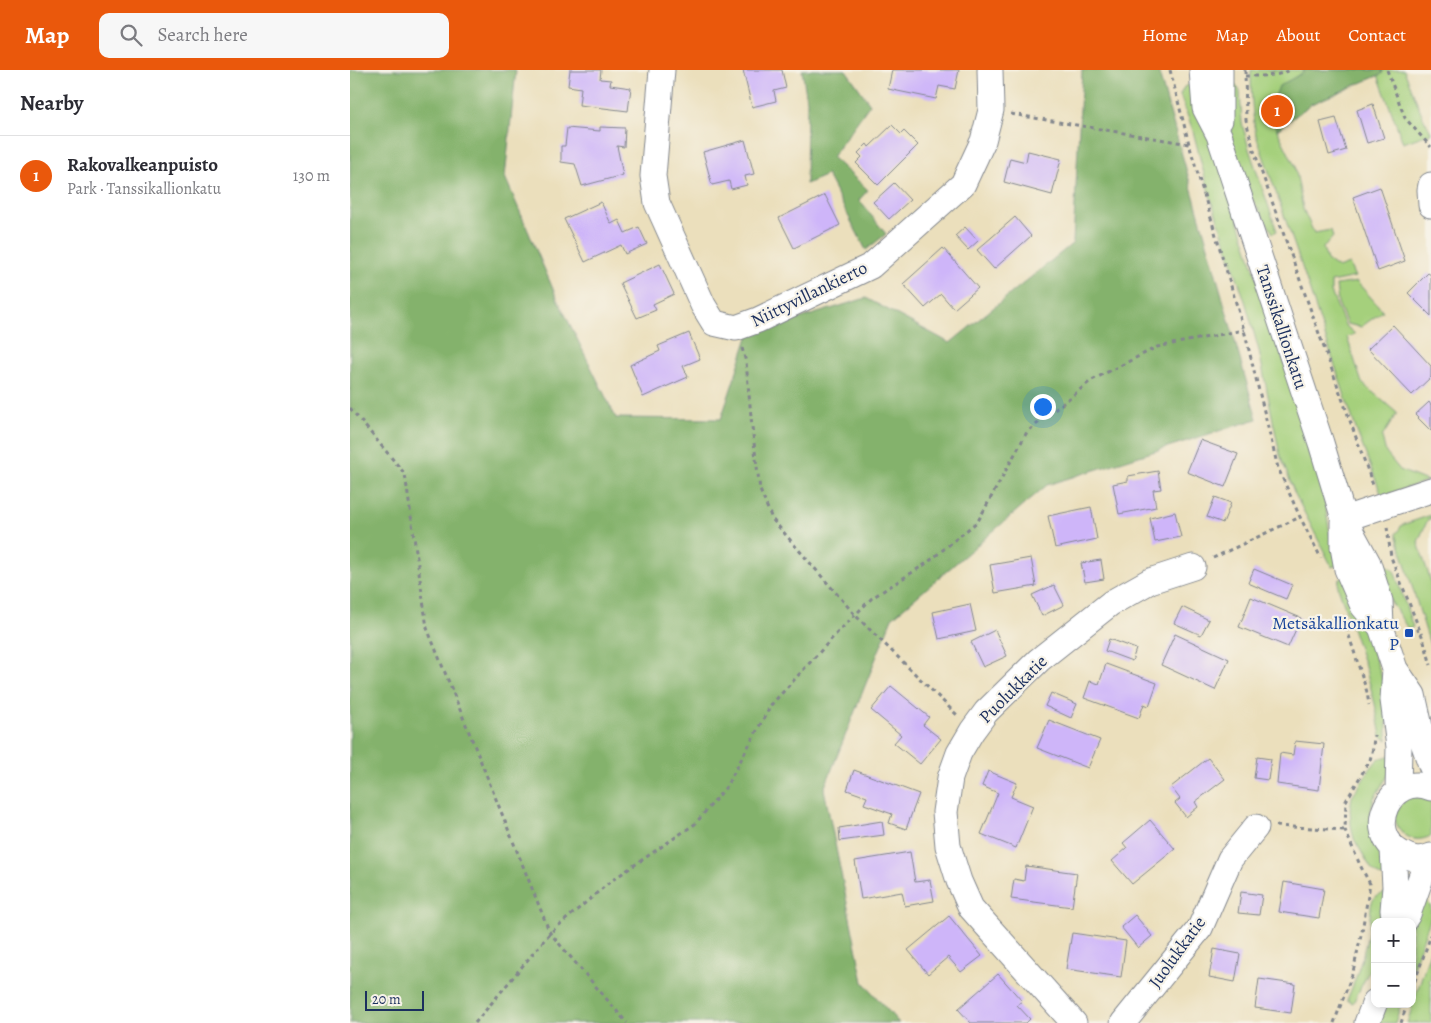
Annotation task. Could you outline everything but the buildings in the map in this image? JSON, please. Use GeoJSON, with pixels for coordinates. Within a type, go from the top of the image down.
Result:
{"type":"FeatureCollection","features":[{"type":"Feature","properties":{"kind":"street","name":"Niittyvillankierto"},"geometry":{"type":"LineString","coordinates":[[662,70],[653,176],[657,203],[703,305],[714,323],[736,328],[758,320],[871,266],[963,184],[983,141],[991,110],[990,70]]}},
{"type":"Feature","properties":{"kind":"street","name":"Tanssikallionkatu"},"geometry":{"type":"LineString","coordinates":[[1202,70],[1205,108],[1219,135],[1344,519],[1343,547],[1347,569],[1362,606],[1382,627],[1395,669],[1413,695],[1424,745],[1431,765]]}},
{"type":"Feature","properties":{"kind":"street","name":"Tanssikallionkatu"},"geometry":{"type":"LineString","coordinates":[[1219,135],[1220,70]]}},
{"type":"Feature","properties":{"kind":"street"},"geometry":{"type":"LineString","coordinates":[[1431,185],[1431,205]]}},
{"type":"Feature","properties":{"kind":"street"},"geometry":{"type":"LineString","coordinates":[[1344,519],[1431,490]]}},
{"type":"Feature","properties":{"kind":"street","name":"Puolukkatie"},"geometry":{"type":"LineString","coordinates":[[1074,1023],[971,908],[959,881],[948,846],[945,812],[950,778],[959,753],[986,712],[1039,660],[1111,603],[1150,581],[1193,567]]}},
{"type":"Feature","properties":{"kind":"street","name":"Tanssikallionkatu"},"geometry":{"type":"LineString","coordinates":[[1395,669],[1393,700],[1399,747],[1398,791]]}},
{"type":"Feature","properties":{"kind":"street"},"geometry":{"type":"LineString","coordinates":[[1430,857],[1410,858],[1393,849],[1387,842],[1382,829],[1382,814],[1389,800],[1398,791],[1409,786],[1431,788]]}},
{"type":"Feature","properties":{"kind":"street","name":"Juolukkatie"},"geometry":{"type":"LineString","coordinates":[[1123,1023],[1200,928],[1230,859],[1256,827]]}},
{"type":"Feature","properties":{"kind":"street"},"geometry":{"type":"LineString","coordinates":[[1393,849],[1394,918]]}},
{"type":"Feature","properties":{"kind":"street"},"geometry":{"type":"LineString","coordinates":[[1406,918],[1430,857]]}},
{"type":"Feature","properties":{"kind":"street"},"geometry":{"type":"LineString","coordinates":[[1367,1023],[1373,1008]]}},
{"type":"Feature","properties":{"kind":"path"},"geometry":{"type":"LineString","coordinates":[[1170,70],[1189,144],[1244,330],[1278,468],[1325,566]]}},
{"type":"Feature","properties":{"kind":"path"},"geometry":{"type":"LineString","coordinates":[[1245,70],[1246,120],[1253,148],[1381,507],[1387,526],[1391,556],[1431,665]]}},
{"type":"Feature","properties":{"kind":"path"},"geometry":{"type":"LineString","coordinates":[[1245,76],[1264,76],[1290,70]]}},
{"type":"Feature","properties":{"kind":"path"},"geometry":{"type":"LineString","coordinates":[[1387,70],[1405,118],[1431,147]]}},
{"type":"Feature","properties":{"kind":"path"},"geometry":{"type":"LineString","coordinates":[[991,110],[1189,144]]}},
{"type":"Feature","properties":{"kind":"path"},"geometry":{"type":"LineString","coordinates":[[736,328],[746,362],[760,490],[772,519],[856,616],[972,731]]}},
{"type":"Feature","properties":{"kind":"path"},"geometry":{"type":"LineString","coordinates":[[475,1023],[550,933],[611,881],[695,824],[726,787],[771,705],[837,633],[872,598],[927,563],[978,521],[1027,432],[1092,380],[1157,347],[1244,330]]}},
{"type":"Feature","properties":{"kind":"path"},"geometry":{"type":"LineString","coordinates":[[350,408],[405,474],[427,628],[550,933],[627,1023]]}},
{"type":"Feature","properties":{"kind":"path"},"geometry":{"type":"LineString","coordinates":[[1193,567],[1300,516]]}},
{"type":"Feature","properties":{"kind":"path"},"geometry":{"type":"LineString","coordinates":[[1343,617],[1367,692],[1371,713]]}},
{"type":"Feature","properties":{"kind":"path"},"geometry":{"type":"LineString","coordinates":[[1409,633],[1419,630]]}},
{"type":"Feature","properties":{"kind":"path"},"geometry":{"type":"LineString","coordinates":[[1334,1023],[1353,972],[1370,884],[1345,830],[1346,801],[1370,760],[1374,734]]}},
{"type":"Feature","properties":{"kind":"path"},"geometry":{"type":"LineString","coordinates":[[1256,827],[1274,826],[1345,830]]}},
{"type":"Feature","properties":{"kind":"path"},"geometry":{"type":"LineString","coordinates":[[1416,978],[1431,935]]}},
{"type":"Feature","properties":{"kind":"path"},"geometry":{"type":"LineString","coordinates":[[1401,1023],[1406,1008]]}},
{"type":"Feature","properties":{"kind":"green space"},"geometry":{"type":"Polygon","coordinates":[[[350,70],[516,70],[505,177],[556,296],[616,418],[721,419],[749,334],[866,298],[950,343],[1073,243],[1082,70],[1158,70],[1257,419],[1047,485],[892,618],[824,789],[863,982],[899,1023],[350,1023],[350,70]]]}},
{"type":"Feature","properties":{"kind":"green space"},"geometry":{"type":"Polygon","coordinates":[[[802,70],[846,70],[870,104],[832,157],[868,190],[859,200],[886,234],[866,250],[827,175],[806,184],[807,101],[802,70]]]}},
{"type":"Feature","properties":{"kind":"green space"},"geometry":{"type":"Polygon","coordinates":[[[1251,70],[1404,70],[1431,132],[1403,143],[1378,75],[1311,104],[1277,130],[1295,166],[1303,209],[1314,233],[1331,230],[1333,237],[1323,248],[1327,260],[1338,268],[1349,264],[1355,277],[1331,282],[1331,292],[1345,325],[1355,334],[1347,337],[1362,383],[1397,413],[1382,437],[1386,453],[1400,470],[1427,481],[1382,496],[1357,432],[1256,135],[1251,70]]]}},
{"type":"Feature","properties":{"kind":"green space"},"geometry":{"type":"Polygon","coordinates":[[[1304,70],[1383,70],[1382,74],[1311,104],[1277,130],[1273,102],[1279,86],[1304,72],[1304,70]]]}},
{"type":"Feature","properties":{"kind":"green space"},"geometry":{"type":"Polygon","coordinates":[[[1194,82],[1320,475],[1337,565],[1332,567],[1295,494],[1280,455],[1259,351],[1246,304],[1209,193],[1193,131],[1180,95],[1184,87],[1194,82]]]}},
{"type":"Feature","properties":{"kind":"green space"},"geometry":{"type":"Polygon","coordinates":[[[1231,82],[1240,91],[1242,123],[1277,231],[1273,233],[1251,197],[1232,140],[1229,125],[1231,82]]]}},
{"type":"Feature","properties":{"kind":"green space"},"geometry":{"type":"Polygon","coordinates":[[[1357,282],[1383,311],[1361,327],[1347,324],[1338,303],[1336,285],[1357,282]]]}},
{"type":"Feature","properties":{"kind":"green space"},"geometry":{"type":"Polygon","coordinates":[[[1431,515],[1431,519],[1428,519],[1418,542],[1431,582],[1431,648],[1396,534],[1402,525],[1431,515]]]}},
{"type":"Feature","properties":{"kind":"green space"},"geometry":{"type":"Polygon","coordinates":[[[1380,565],[1386,565],[1394,570],[1413,627],[1408,629],[1385,592],[1380,565]]]}},
{"type":"Feature","properties":{"kind":"green space"},"geometry":{"type":"Polygon","coordinates":[[[1344,577],[1380,671],[1387,699],[1387,740],[1381,736],[1365,666],[1338,587],[1339,580],[1344,577]]]}},
{"type":"Feature","properties":{"kind":"green space"},"geometry":{"type":"Polygon","coordinates":[[[1392,755],[1389,774],[1374,798],[1370,814],[1372,828],[1384,855],[1388,878],[1380,876],[1372,870],[1354,839],[1350,808],[1352,797],[1370,769],[1378,759],[1392,755]]]}},
{"type":"Feature","properties":{"kind":"green space"},"geometry":{"type":"Polygon","coordinates":[[[1408,796],[1431,798],[1431,836],[1419,839],[1411,838],[1397,826],[1396,812],[1408,796]]]}},
{"type":"Feature","properties":{"kind":"green space"},"geometry":{"type":"Polygon","coordinates":[[[1388,892],[1385,918],[1371,918],[1371,967],[1353,1003],[1347,1000],[1365,947],[1372,902],[1381,894],[1388,892]]]}},
{"type":"Feature","properties":{"kind":"green space"},"geometry":{"type":"Polygon","coordinates":[[[1426,900],[1431,907],[1431,917],[1416,959],[1416,918],[1426,900]]]}},
{"type":"Feature","properties":{"kind":"green space"},"geometry":{"type":"Polygon","coordinates":[[[1431,948],[1431,978],[1429,981],[1431,983],[1430,1023],[1407,1023],[1412,1008],[1416,1008],[1416,995],[1431,948]]]}},
{"type":"Feature","properties":{"kind":"green space"},"geometry":{"type":"Polygon","coordinates":[[[1385,1008],[1400,1008],[1395,1023],[1379,1023],[1385,1008]]]}},
{"type":"Feature","properties":{"kind":"place","name":"Rakovalkeanpuisto"},"geometry":{"type":"Point","coordinates":[1277,111]}},
{"type":"Feature","properties":{"kind":"place","name":"Metsäkallionkatu P"},"geometry":{"type":"Point","coordinates":[1409,633]}}]}
